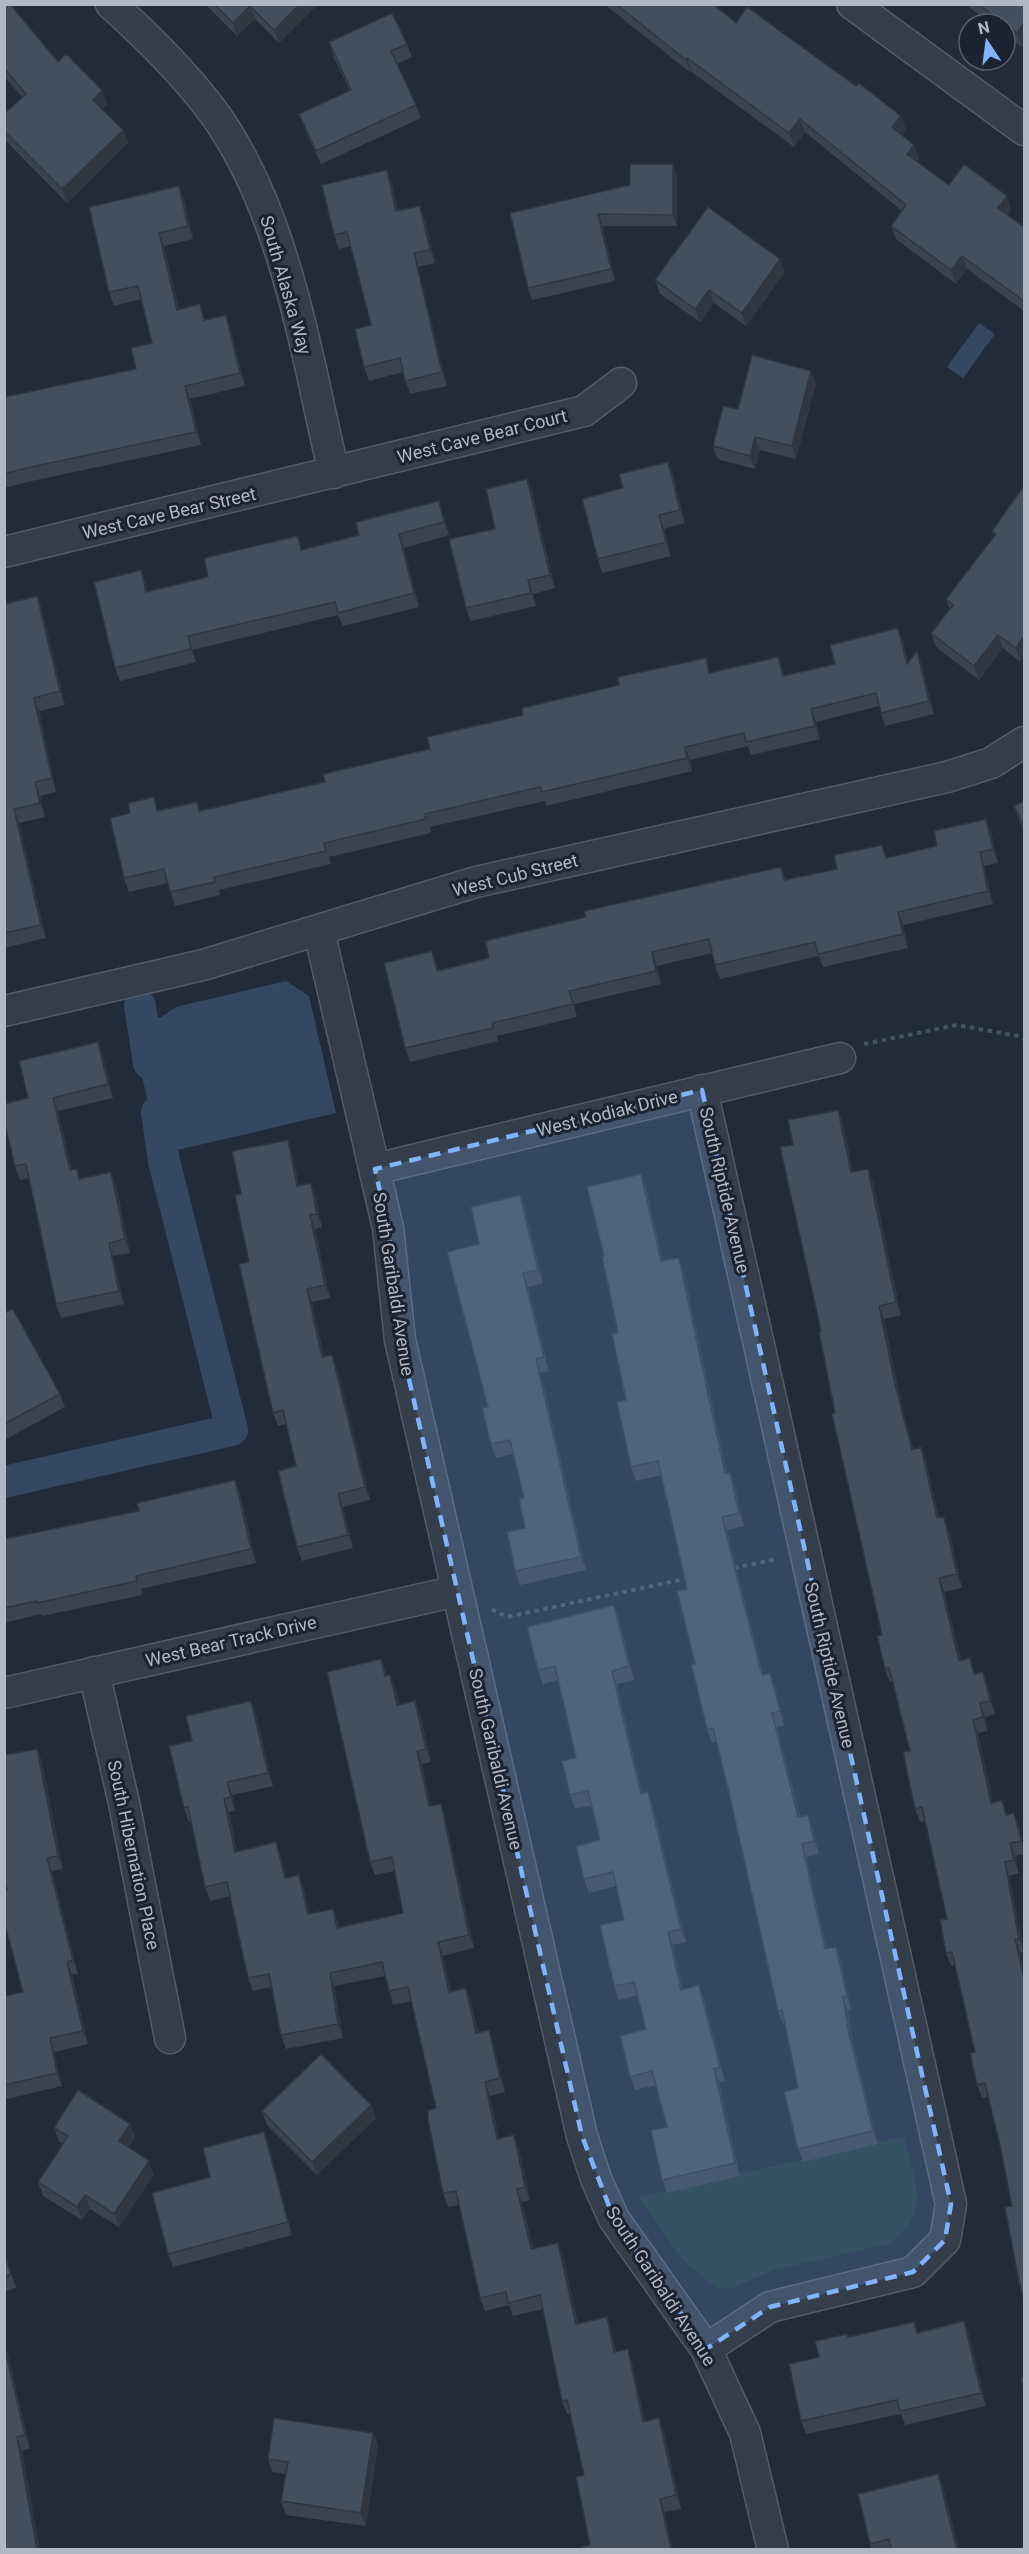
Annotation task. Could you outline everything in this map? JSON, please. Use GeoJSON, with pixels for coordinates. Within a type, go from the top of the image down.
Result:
{"type":"FeatureCollection","features":[{"type":"Feature","properties":{"kind":"street","name":"South Alaska Way"},"geometry":{"type":"LineString","coordinates":[[111,4],[167,55],[214,114],[240,154],[259,193],[287,273],[334,473]]}},
{"type":"Feature","properties":{"kind":"street"},"geometry":{"type":"LineString","coordinates":[[868,9],[1024,130]]}},
{"type":"Feature","properties":{"kind":"street","name":"West Cave Bear Court"},"geometry":{"type":"LineString","coordinates":[[334,473],[584,411],[621,382]]}},
{"type":"Feature","properties":{"kind":"street","name":"West Cave Bear Street"},"geometry":{"type":"LineString","coordinates":[[4,552],[334,473]]}},
{"type":"Feature","properties":{"kind":"street","name":"West Cub Street"},"geometry":{"type":"LineString","coordinates":[[4,1011],[203,965],[476,882],[947,777],[992,763],[1024,742]]}},
{"type":"Feature","properties":{"kind":"street","name":"South Garibaldi Avenue"},"geometry":{"type":"LineString","coordinates":[[319,931],[388,1228],[400,1340],[582,2136],[596,2179],[614,2218],[706,2349],[746,2433],[773,2550]]}},
{"type":"Feature","properties":{"kind":"street","name":"West Kodiak Drive"},"geometry":{"type":"LineString","coordinates":[[375,1169],[702,1090],[851,1051]]}},
{"type":"Feature","properties":{"kind":"street","name":"South Riptide Avenue"},"geometry":{"type":"LineString","coordinates":[[702,1090],[951,2204],[945,2240],[913,2272],[770,2307],[706,2349]]}},
{"type":"Feature","properties":{"kind":"street","name":"West Bear Track Drive"},"geometry":{"type":"LineString","coordinates":[[4,1693],[457,1591]]}},
{"type":"Feature","properties":{"kind":"street","name":"South Hibernation Place"},"geometry":{"type":"LineString","coordinates":[[94,1672],[124,1803],[170,2038]]}},
{"type":"Feature","properties":{"kind":"path"},"geometry":{"type":"LineString","coordinates":[[851,1051],[957,1025],[1024,1039]]}},
{"type":"Feature","properties":{"kind":"path"},"geometry":{"type":"LineString","coordinates":[[725,1570],[806,1553]]}},
{"type":"Feature","properties":{"kind":"path"},"geometry":{"type":"LineString","coordinates":[[457,1591],[507,1617],[691,1578]]}},
{"type":"Feature","properties":{"kind":"highlighted area"},"geometry":{"type":"Polygon","coordinates":[[[702,1090],[951,2204],[945,2240],[913,2272],[770,2307],[706,2349],[614,2219],[582,2136],[400,1340],[388,1228],[375,1169],[702,1090]]]}},
{"type":"Feature","properties":{"kind":"green space"},"geometry":{"type":"Polygon","coordinates":[[[904,2136],[917,2196],[916,2209],[902,2233],[888,2244],[774,2270],[732,2288],[717,2289],[682,2259],[639,2197],[904,2136]]]}},
{"type":"Feature","properties":{"kind":"water"},"geometry":{"type":"Polygon","coordinates":[[[979,323],[995,334],[963,378],[947,367],[979,323]]]}},
{"type":"Feature","properties":{"kind":"water"},"geometry":{"type":"Polygon","coordinates":[[[286,981],[309,996],[336,1113],[160,1154],[130,1024],[161,1017],[176,1007],[286,981]]]}},
{"type":"Feature","properties":{"kind":"building"},"geometry":{"type":"Polygon","coordinates":[[[4,4],[10,4],[58,62],[66,54],[102,90],[93,100],[123,130],[62,189],[4,131],[4,114],[26,94],[4,68],[4,4]]]}},
{"type":"Feature","properties":{"kind":"building"},"geometry":{"type":"Polygon","coordinates":[[[214,4],[300,4],[274,30],[250,6],[233,23],[214,4]]]}},
{"type":"Feature","properties":{"kind":"building"},"geometry":{"type":"Polygon","coordinates":[[[616,4],[713,4],[736,23],[747,7],[856,86],[859,83],[901,116],[892,127],[914,145],[907,154],[949,185],[964,164],[1007,196],[998,208],[1024,227],[1024,301],[962,256],[951,270],[891,226],[906,205],[800,119],[789,133],[687,58],[686,60],[616,4]]]}},
{"type":"Feature","properties":{"kind":"building"},"geometry":{"type":"Polygon","coordinates":[[[978,4],[1024,4],[1024,23],[1017,33],[1017,12],[989,12],[978,4]]]}},
{"type":"Feature","properties":{"kind":"building"},"geometry":{"type":"Polygon","coordinates":[[[392,13],[407,44],[391,51],[416,105],[316,151],[299,114],[351,90],[329,42],[392,13]]]}},
{"type":"Feature","properties":{"kind":"building"},"geometry":{"type":"Polygon","coordinates":[[[630,164],[673,164],[673,215],[598,214],[611,269],[528,288],[510,213],[630,185],[630,164]]]}},
{"type":"Feature","properties":{"kind":"building"},"geometry":{"type":"Polygon","coordinates":[[[387,170],[396,211],[420,206],[430,250],[414,253],[442,372],[405,381],[400,358],[364,367],[355,329],[371,325],[347,232],[334,235],[322,185],[387,170]]]}},
{"type":"Feature","properties":{"kind":"building"},"geometry":{"type":"Polygon","coordinates":[[[179,186],[188,226],[159,233],[177,310],[200,304],[204,320],[226,315],[240,373],[185,386],[196,432],[4,474],[4,397],[136,369],[131,348],[152,343],[138,286],[109,292],[89,207],[179,186]]]}},
{"type":"Feature","properties":{"kind":"building"},"geometry":{"type":"Polygon","coordinates":[[[708,207],[780,259],[742,313],[709,290],[695,309],[655,280],[708,207]]]}},
{"type":"Feature","properties":{"kind":"building"},"geometry":{"type":"Polygon","coordinates":[[[752,355],[811,371],[792,446],[755,437],[750,456],[713,446],[723,406],[738,409],[752,355]]]}},
{"type":"Feature","properties":{"kind":"building"},"geometry":{"type":"Polygon","coordinates":[[[668,462],[680,510],[659,515],[666,542],[598,559],[582,499],[623,488],[619,474],[668,462]]]}},
{"type":"Feature","properties":{"kind":"building"},"geometry":{"type":"Polygon","coordinates":[[[527,479],[550,575],[528,580],[531,593],[466,608],[449,539],[495,529],[486,489],[527,479]]]}},
{"type":"Feature","properties":{"kind":"building"},"geometry":{"type":"Polygon","coordinates":[[[1024,486],[1024,636],[1016,648],[998,635],[974,666],[931,633],[953,605],[946,599],[996,534],[992,531],[1024,486]]]}},
{"type":"Feature","properties":{"kind":"building"},"geometry":{"type":"Polygon","coordinates":[[[439,501],[444,522],[399,534],[414,593],[338,613],[335,602],[188,636],[191,649],[115,668],[94,582],[141,570],[146,592],[208,577],[204,558],[298,536],[301,550],[359,535],[356,522],[439,501]]]}},
{"type":"Feature","properties":{"kind":"building"},"geometry":{"type":"Polygon","coordinates":[[[37,596],[60,691],[34,698],[52,778],[35,782],[40,803],[14,809],[41,925],[4,933],[4,604],[37,596]]]}},
{"type":"Feature","properties":{"kind":"building"},"geometry":{"type":"Polygon","coordinates":[[[898,628],[907,664],[917,651],[929,701],[881,713],[876,693],[811,709],[815,726],[746,742],[744,733],[685,747],[687,758],[542,792],[540,787],[425,814],[426,819],[324,843],[326,851],[214,877],[215,882],[170,892],[164,869],[124,878],[110,818],[130,813],[128,803],[154,797],[157,811],[197,802],[199,811],[325,782],[323,774],[430,749],[427,737],[523,715],[522,708],[619,685],[618,677],[706,658],[709,673],[778,657],[783,676],[835,664],[830,645],[898,628]]]}},
{"type":"Feature","properties":{"kind":"building"},"geometry":{"type":"Polygon","coordinates":[[[1024,801],[1024,825],[1014,806],[1024,801]]]}},
{"type":"Feature","properties":{"kind":"building"},"geometry":{"type":"Polygon","coordinates":[[[986,819],[993,849],[980,852],[988,891],[898,912],[903,934],[818,954],[815,942],[715,965],[709,939],[652,952],[656,971],[569,991],[573,1004],[492,1023],[493,1028],[405,1048],[384,963],[432,951],[437,971],[489,958],[485,941],[586,917],[584,911],[781,867],[784,880],[837,869],[834,855],[882,845],[886,858],[937,846],[934,831],[986,819]]]}},
{"type":"Feature","properties":{"kind":"building"},"geometry":{"type":"Polygon","coordinates":[[[98,1042],[108,1084],[53,1098],[70,1170],[77,1169],[79,1179],[111,1172],[125,1239],[109,1243],[119,1291],[56,1304],[26,1164],[15,1166],[4,1120],[4,1104],[28,1098],[19,1061],[98,1042]]]}},
{"type":"Feature","properties":{"kind":"building"},"geometry":{"type":"Polygon","coordinates":[[[838,1110],[851,1172],[868,1169],[896,1302],[879,1306],[895,1384],[912,1450],[921,1447],[937,1518],[944,1517],[957,1574],[939,1578],[959,1661],[970,1658],[974,1674],[983,1672],[990,1701],[980,1703],[983,1717],[973,1720],[991,1803],[1002,1800],[1006,1815],[1014,1813],[1021,1841],[1010,1843],[1014,1860],[1005,1862],[1019,1939],[1015,1939],[1024,1979],[1024,2301],[1005,2207],[1012,2206],[1001,2150],[985,2083],[977,2085],[970,2053],[975,2052],[952,1952],[946,1953],[940,1920],[947,1919],[922,1807],[915,1809],[903,1752],[910,1751],[889,1668],[885,1669],[877,1636],[882,1635],[832,1414],[835,1413],[819,1332],[821,1331],[780,1147],[793,1145],[788,1120],[838,1110]]]}},
{"type":"Feature","properties":{"kind":"building"},"geometry":{"type":"Polygon","coordinates":[[[288,1140],[297,1186],[311,1183],[317,1214],[310,1215],[325,1285],[307,1289],[322,1357],[332,1355],[365,1487],[338,1494],[348,1535],[297,1547],[278,1471],[296,1466],[283,1410],[273,1413],[239,1264],[249,1262],[235,1195],[241,1194],[232,1151],[288,1140]]]}},
{"type":"Feature","properties":{"kind":"building"},"geometry":{"type":"Polygon","coordinates":[[[641,1174],[661,1261],[679,1258],[725,1473],[730,1472],[739,1513],[722,1517],[762,1675],[770,1673],[780,1711],[772,1713],[798,1817],[808,1815],[814,1841],[802,1844],[825,1949],[836,1947],[847,1996],[843,1997],[849,2034],[873,2131],[798,2149],[784,2092],[798,2088],[782,2010],[778,2011],[713,1728],[707,1729],[691,1664],[695,1664],[677,1591],[687,1589],[658,1461],[631,1467],[617,1402],[626,1400],[612,1334],[618,1333],[602,1256],[604,1256],[587,1187],[641,1174]]]}},
{"type":"Feature","properties":{"kind":"building"},"geometry":{"type":"Polygon","coordinates":[[[520,1195],[538,1270],[523,1273],[544,1357],[536,1359],[581,1557],[515,1571],[507,1532],[525,1528],[519,1499],[524,1498],[510,1440],[491,1444],[482,1408],[488,1407],[447,1252],[479,1244],[471,1207],[520,1195]]]}},
{"type":"Feature","properties":{"kind":"building"},"geometry":{"type":"Polygon","coordinates":[[[13,1309],[60,1394],[4,1424],[4,1313],[13,1309]]]}},
{"type":"Feature","properties":{"kind":"building"},"geometry":{"type":"Polygon","coordinates":[[[235,1480],[251,1549],[136,1576],[137,1581],[4,1608],[4,1539],[139,1511],[137,1503],[235,1480]]]}},
{"type":"Feature","properties":{"kind":"building"},"geometry":{"type":"Polygon","coordinates":[[[614,1605],[629,1666],[612,1671],[641,1794],[648,1792],[681,1929],[668,1932],[681,1990],[699,1985],[720,2067],[714,2069],[735,2163],[662,2180],[651,2130],[667,2127],[652,2071],[630,2077],[620,2036],[646,2029],[634,1982],[614,1986],[600,1925],[624,1920],[613,1872],[584,1879],[576,1846],[600,1840],[588,1791],[570,1795],[562,1761],[576,1758],[555,1666],[538,1670],[527,1627],[614,1605]]]}},
{"type":"Feature","properties":{"kind":"building"},"geometry":{"type":"Polygon","coordinates":[[[381,1659],[385,1676],[390,1675],[397,1705],[415,1701],[426,1749],[417,1751],[429,1806],[441,1804],[469,1935],[438,1942],[449,1992],[466,1988],[476,2033],[489,2030],[500,2078],[485,2082],[497,2139],[514,2135],[525,2187],[517,2189],[531,2249],[558,2243],[576,2324],[607,2317],[614,2352],[628,2349],[643,2422],[659,2418],[676,2495],[660,2499],[671,2550],[582,2550],[581,2547],[590,2545],[576,2477],[584,2475],[567,2400],[562,2401],[540,2295],[508,2303],[506,2292],[480,2298],[456,2191],[443,2193],[428,2120],[428,2110],[436,2108],[408,1987],[389,1991],[382,1962],[330,1973],[338,2024],[281,2035],[269,1974],[248,1978],[227,1882],[205,1887],[188,1807],[184,1808],[169,1746],[192,1741],[186,1716],[251,1701],[268,1773],[227,1782],[231,1797],[224,1799],[235,1852],[276,1842],[285,1878],[299,1875],[308,1914],[333,1909],[337,1928],[403,1913],[392,1857],[370,1862],[327,1672],[381,1659]]]}},
{"type":"Feature","properties":{"kind":"building"},"geometry":{"type":"Polygon","coordinates":[[[37,1749],[58,1856],[47,1858],[73,1960],[67,1962],[83,2031],[50,2038],[57,2073],[4,2085],[4,1996],[23,1992],[4,1921],[4,1891],[7,1890],[4,1877],[4,1755],[37,1749]]]}},
{"type":"Feature","properties":{"kind":"building"},"geometry":{"type":"Polygon","coordinates":[[[321,2054],[371,2105],[312,2162],[262,2111],[321,2054]]]}},
{"type":"Feature","properties":{"kind":"building"},"geometry":{"type":"Polygon","coordinates":[[[78,2090],[130,2124],[119,2141],[149,2161],[114,2214],[85,2195],[77,2207],[38,2182],[68,2136],[54,2128],[78,2090]]]}},
{"type":"Feature","properties":{"kind":"building"},"geometry":{"type":"Polygon","coordinates":[[[264,2132],[288,2222],[168,2254],[152,2193],[210,2177],[203,2148],[264,2132]]]}},
{"type":"Feature","properties":{"kind":"building"},"geometry":{"type":"Polygon","coordinates":[[[4,2254],[11,2274],[4,2277],[4,2254]]]}},
{"type":"Feature","properties":{"kind":"building"},"geometry":{"type":"Polygon","coordinates":[[[964,2321],[981,2393],[900,2411],[897,2400],[801,2421],[789,2364],[819,2357],[815,2341],[847,2334],[848,2337],[914,2322],[917,2333],[964,2321]]]}},
{"type":"Feature","properties":{"kind":"building"},"geometry":{"type":"Polygon","coordinates":[[[4,2346],[25,2435],[17,2437],[37,2550],[4,2550],[4,2346]]]}},
{"type":"Feature","properties":{"kind":"building"},"geometry":{"type":"Polygon","coordinates":[[[274,2418],[373,2433],[361,2513],[281,2501],[288,2462],[268,2459],[274,2418]]]}},
{"type":"Feature","properties":{"kind":"building"},"geometry":{"type":"Polygon","coordinates":[[[938,2474],[957,2550],[891,2550],[889,2539],[870,2544],[858,2494],[938,2474]]]}},
{"type":"Feature","properties":{"kind":"waterway"},"geometry":{"type":"LineString","coordinates":[[140,1006],[149,1063]]}},
{"type":"Feature","properties":{"kind":"waterway"},"geometry":{"type":"LineString","coordinates":[[4,1482],[232,1430],[164,1161],[157,1112]]}}]}
